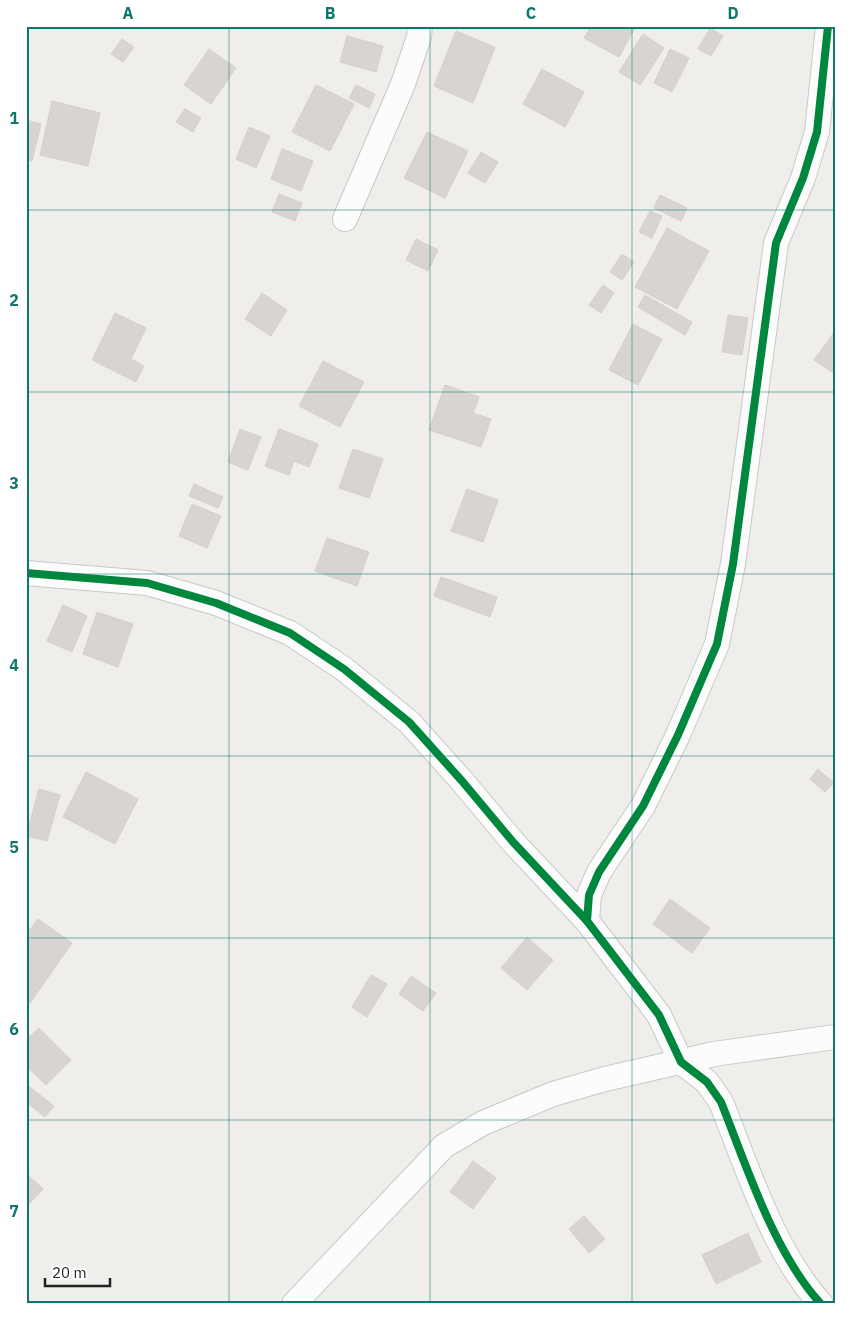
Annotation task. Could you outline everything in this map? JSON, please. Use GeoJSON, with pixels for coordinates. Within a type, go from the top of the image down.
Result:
{"type":"FeatureCollection","features":[{"type":"Feature","properties":{"kind":"street"},"geometry":{"type":"LineString","coordinates":[[345,219],[403,84],[419,37],[420,26]]}},
{"type":"Feature","properties":{"kind":"street"},"geometry":{"type":"LineString","coordinates":[[587,921],[589,895],[599,872],[643,806],[678,735],[717,644],[733,564],[776,242],[803,178],[817,132],[828,26]]}},
{"type":"Feature","properties":{"kind":"street"},"geometry":{"type":"LineString","coordinates":[[26,573],[148,583],[216,603],[290,633],[344,669],[408,722],[462,781],[513,842],[587,921],[659,1015],[681,1062],[707,1082],[721,1102],[781,1244],[810,1291],[821,1304]]}},
{"type":"Feature","properties":{"kind":"street"},"geometry":{"type":"LineString","coordinates":[[294,1304],[444,1146],[462,1134],[515,1108],[553,1094],[714,1054],[835,1037]]}},
{"type":"Feature","properties":{"kind":"building"},"geometry":{"type":"Polygon","coordinates":[[[591,26],[636,26],[619,57],[584,38],[591,26]]]}},
{"type":"Feature","properties":{"kind":"building"},"geometry":{"type":"Polygon","coordinates":[[[710,28],[723,36],[711,56],[698,49],[710,28]]]}},
{"type":"Feature","properties":{"kind":"building"},"geometry":{"type":"Polygon","coordinates":[[[456,31],[495,47],[473,103],[434,86],[456,31]]]}},
{"type":"Feature","properties":{"kind":"building"},"geometry":{"type":"Polygon","coordinates":[[[643,34],[664,48],[640,85],[619,72],[643,34]]]}},
{"type":"Feature","properties":{"kind":"building"},"geometry":{"type":"Polygon","coordinates":[[[347,36],[383,46],[376,72],[340,62],[347,36]]]}},
{"type":"Feature","properties":{"kind":"building"},"geometry":{"type":"Polygon","coordinates":[[[122,39],[134,47],[123,62],[111,54],[122,39]]]}},
{"type":"Feature","properties":{"kind":"building"},"geometry":{"type":"Polygon","coordinates":[[[209,49],[236,68],[211,104],[184,85],[209,49]]]}},
{"type":"Feature","properties":{"kind":"building"},"geometry":{"type":"Polygon","coordinates":[[[670,49],[689,58],[672,92],[654,83],[670,49]]]}},
{"type":"Feature","properties":{"kind":"building"},"geometry":{"type":"Polygon","coordinates":[[[542,69],[584,92],[565,127],[523,104],[542,69]]]}},
{"type":"Feature","properties":{"kind":"building"},"geometry":{"type":"Polygon","coordinates":[[[316,85],[354,104],[330,151],[292,132],[316,85]]]}},
{"type":"Feature","properties":{"kind":"building"},"geometry":{"type":"Polygon","coordinates":[[[356,85],[375,94],[369,108],[349,98],[356,85]]]}},
{"type":"Feature","properties":{"kind":"building"},"geometry":{"type":"Polygon","coordinates":[[[52,101],[100,113],[88,166],[40,155],[52,101]]]}},
{"type":"Feature","properties":{"kind":"building"},"geometry":{"type":"Polygon","coordinates":[[[185,109],[201,118],[193,132],[176,122],[185,109]]]}},
{"type":"Feature","properties":{"kind":"building"},"geometry":{"type":"Polygon","coordinates":[[[26,120],[41,124],[32,161],[26,159],[26,120]]]}},
{"type":"Feature","properties":{"kind":"building"},"geometry":{"type":"Polygon","coordinates":[[[249,127],[270,136],[256,168],[236,159],[249,127]]]}},
{"type":"Feature","properties":{"kind":"building"},"geometry":{"type":"Polygon","coordinates":[[[427,132],[468,151],[445,198],[404,178],[427,132]]]}},
{"type":"Feature","properties":{"kind":"building"},"geometry":{"type":"Polygon","coordinates":[[[282,149],[313,161],[301,191],[271,179],[282,149]]]}},
{"type":"Feature","properties":{"kind":"building"},"geometry":{"type":"Polygon","coordinates":[[[481,152],[498,162],[485,183],[468,173],[481,152]]]}},
{"type":"Feature","properties":{"kind":"building"},"geometry":{"type":"Polygon","coordinates":[[[279,194],[302,203],[295,221],[272,212],[279,194]]]}},
{"type":"Feature","properties":{"kind":"building"},"geometry":{"type":"Polygon","coordinates":[[[660,195],[687,208],[681,221],[654,208],[660,195]]]}},
{"type":"Feature","properties":{"kind":"building"},"geometry":{"type":"Polygon","coordinates":[[[650,211],[662,216],[652,238],[639,232],[650,211]]]}},
{"type":"Feature","properties":{"kind":"building"},"geometry":{"type":"Polygon","coordinates":[[[667,228],[709,251],[677,309],[635,287],[667,228]]]}},
{"type":"Feature","properties":{"kind":"building"},"geometry":{"type":"Polygon","coordinates":[[[416,239],[438,250],[428,271],[406,260],[416,239]]]}},
{"type":"Feature","properties":{"kind":"building"},"geometry":{"type":"Polygon","coordinates":[[[622,254],[634,262],[622,280],[610,272],[622,254]]]}},
{"type":"Feature","properties":{"kind":"building"},"geometry":{"type":"Polygon","coordinates":[[[603,285],[614,293],[601,313],[589,305],[603,285]]]}},
{"type":"Feature","properties":{"kind":"building"},"geometry":{"type":"Polygon","coordinates":[[[262,293],[287,310],[271,336],[245,319],[262,293]]]}},
{"type":"Feature","properties":{"kind":"building"},"geometry":{"type":"Polygon","coordinates":[[[645,295],[692,322],[685,335],[638,307],[645,295]]]}},
{"type":"Feature","properties":{"kind":"building"},"geometry":{"type":"Polygon","coordinates":[[[115,313],[146,328],[131,359],[144,366],[136,382],[92,360],[115,313]]]}},
{"type":"Feature","properties":{"kind":"building"},"geometry":{"type":"Polygon","coordinates":[[[728,315],[748,318],[742,355],[722,352],[728,315]]]}},
{"type":"Feature","properties":{"kind":"building"},"geometry":{"type":"Polygon","coordinates":[[[633,324],[662,339],[638,385],[609,370],[633,324]]]}},
{"type":"Feature","properties":{"kind":"building"},"geometry":{"type":"Polygon","coordinates":[[[835,331],[835,374],[814,360],[835,331]]]}},
{"type":"Feature","properties":{"kind":"building"},"geometry":{"type":"Polygon","coordinates":[[[323,361],[364,382],[340,427],[299,406],[323,361]]]}},
{"type":"Feature","properties":{"kind":"building"},"geometry":{"type":"Polygon","coordinates":[[[445,385],[479,397],[473,413],[491,419],[481,447],[429,430],[445,385]]]}},
{"type":"Feature","properties":{"kind":"building"},"geometry":{"type":"Polygon","coordinates":[[[240,429],[261,437],[248,470],[228,462],[240,429]]]}},
{"type":"Feature","properties":{"kind":"building"},"geometry":{"type":"Polygon","coordinates":[[[279,429],[318,444],[309,467],[294,461],[289,475],[265,466],[279,429]]]}},
{"type":"Feature","properties":{"kind":"building"},"geometry":{"type":"Polygon","coordinates":[[[353,449],[383,459],[369,498],[339,488],[353,449]]]}},
{"type":"Feature","properties":{"kind":"building"},"geometry":{"type":"Polygon","coordinates":[[[194,484],[223,497],[218,508],[189,496],[194,484]]]}},
{"type":"Feature","properties":{"kind":"building"},"geometry":{"type":"Polygon","coordinates":[[[467,489],[498,500],[483,542],[451,531],[467,489]]]}},
{"type":"Feature","properties":{"kind":"building"},"geometry":{"type":"Polygon","coordinates":[[[192,504],[221,516],[207,548],[179,536],[192,504]]]}},
{"type":"Feature","properties":{"kind":"building"},"geometry":{"type":"Polygon","coordinates":[[[327,538],[369,552],[357,586],[315,571],[327,538]]]}},
{"type":"Feature","properties":{"kind":"building"},"geometry":{"type":"Polygon","coordinates":[[[441,577],[497,597],[490,617],[434,596],[441,577]]]}},
{"type":"Feature","properties":{"kind":"building"},"geometry":{"type":"Polygon","coordinates":[[[63,605],[87,616],[72,652],[47,641],[63,605]]]}},
{"type":"Feature","properties":{"kind":"building"},"geometry":{"type":"Polygon","coordinates":[[[97,612],[133,624],[118,667],[83,654],[97,612]]]}},
{"type":"Feature","properties":{"kind":"building"},"geometry":{"type":"Polygon","coordinates":[[[818,769],[834,783],[825,792],[810,779],[818,769]]]}},
{"type":"Feature","properties":{"kind":"building"},"geometry":{"type":"Polygon","coordinates":[[[86,772],[138,799],[115,844],[63,817],[86,772]]]}},
{"type":"Feature","properties":{"kind":"building"},"geometry":{"type":"Polygon","coordinates":[[[39,789],[60,795],[47,841],[26,836],[39,789]]]}},
{"type":"Feature","properties":{"kind":"building"},"geometry":{"type":"Polygon","coordinates":[[[670,899],[710,928],[692,953],[653,924],[670,899]]]}},
{"type":"Feature","properties":{"kind":"building"},"geometry":{"type":"Polygon","coordinates":[[[38,919],[72,943],[30,1003],[26,1000],[26,935],[38,919]]]}},
{"type":"Feature","properties":{"kind":"building"},"geometry":{"type":"Polygon","coordinates":[[[527,937],[553,960],[527,990],[501,968],[527,937]]]}},
{"type":"Feature","properties":{"kind":"building"},"geometry":{"type":"Polygon","coordinates":[[[371,975],[387,984],[367,1017],[352,1007],[371,975]]]}},
{"type":"Feature","properties":{"kind":"building"},"geometry":{"type":"Polygon","coordinates":[[[411,976],[436,993],[423,1011],[399,994],[411,976]]]}},
{"type":"Feature","properties":{"kind":"building"},"geometry":{"type":"Polygon","coordinates":[[[39,1028],[71,1060],[46,1085],[26,1066],[26,1040],[39,1028]]]}},
{"type":"Feature","properties":{"kind":"building"},"geometry":{"type":"Polygon","coordinates":[[[26,1084],[54,1106],[45,1117],[26,1102],[26,1084]]]}},
{"type":"Feature","properties":{"kind":"building"},"geometry":{"type":"Polygon","coordinates":[[[473,1161],[496,1178],[473,1209],[450,1192],[473,1161]]]}},
{"type":"Feature","properties":{"kind":"building"},"geometry":{"type":"Polygon","coordinates":[[[28,1175],[43,1189],[26,1207],[26,1177],[28,1175]]]}},
{"type":"Feature","properties":{"kind":"building"},"geometry":{"type":"Polygon","coordinates":[[[584,1216],[605,1239],[589,1253],[569,1229],[584,1216]]]}},
{"type":"Feature","properties":{"kind":"building"},"geometry":{"type":"Polygon","coordinates":[[[748,1233],[761,1262],[716,1284],[702,1255],[748,1233]]]}},
{"type":"Feature","properties":{"kind":"cycle path"},"geometry":{"type":"LineString","coordinates":[[821,1304],[804,1283],[776,1235],[763,1208],[721,1102],[707,1082],[681,1062],[659,1015],[587,921],[589,895],[599,872],[643,806],[678,735],[717,644],[733,564],[776,243],[803,178],[817,132],[828,26]]}},
{"type":"Feature","properties":{"kind":"cycle path"},"geometry":{"type":"LineString","coordinates":[[26,573],[147,583],[216,603],[290,633],[344,669],[409,722],[513,842],[587,921]]}}]}
